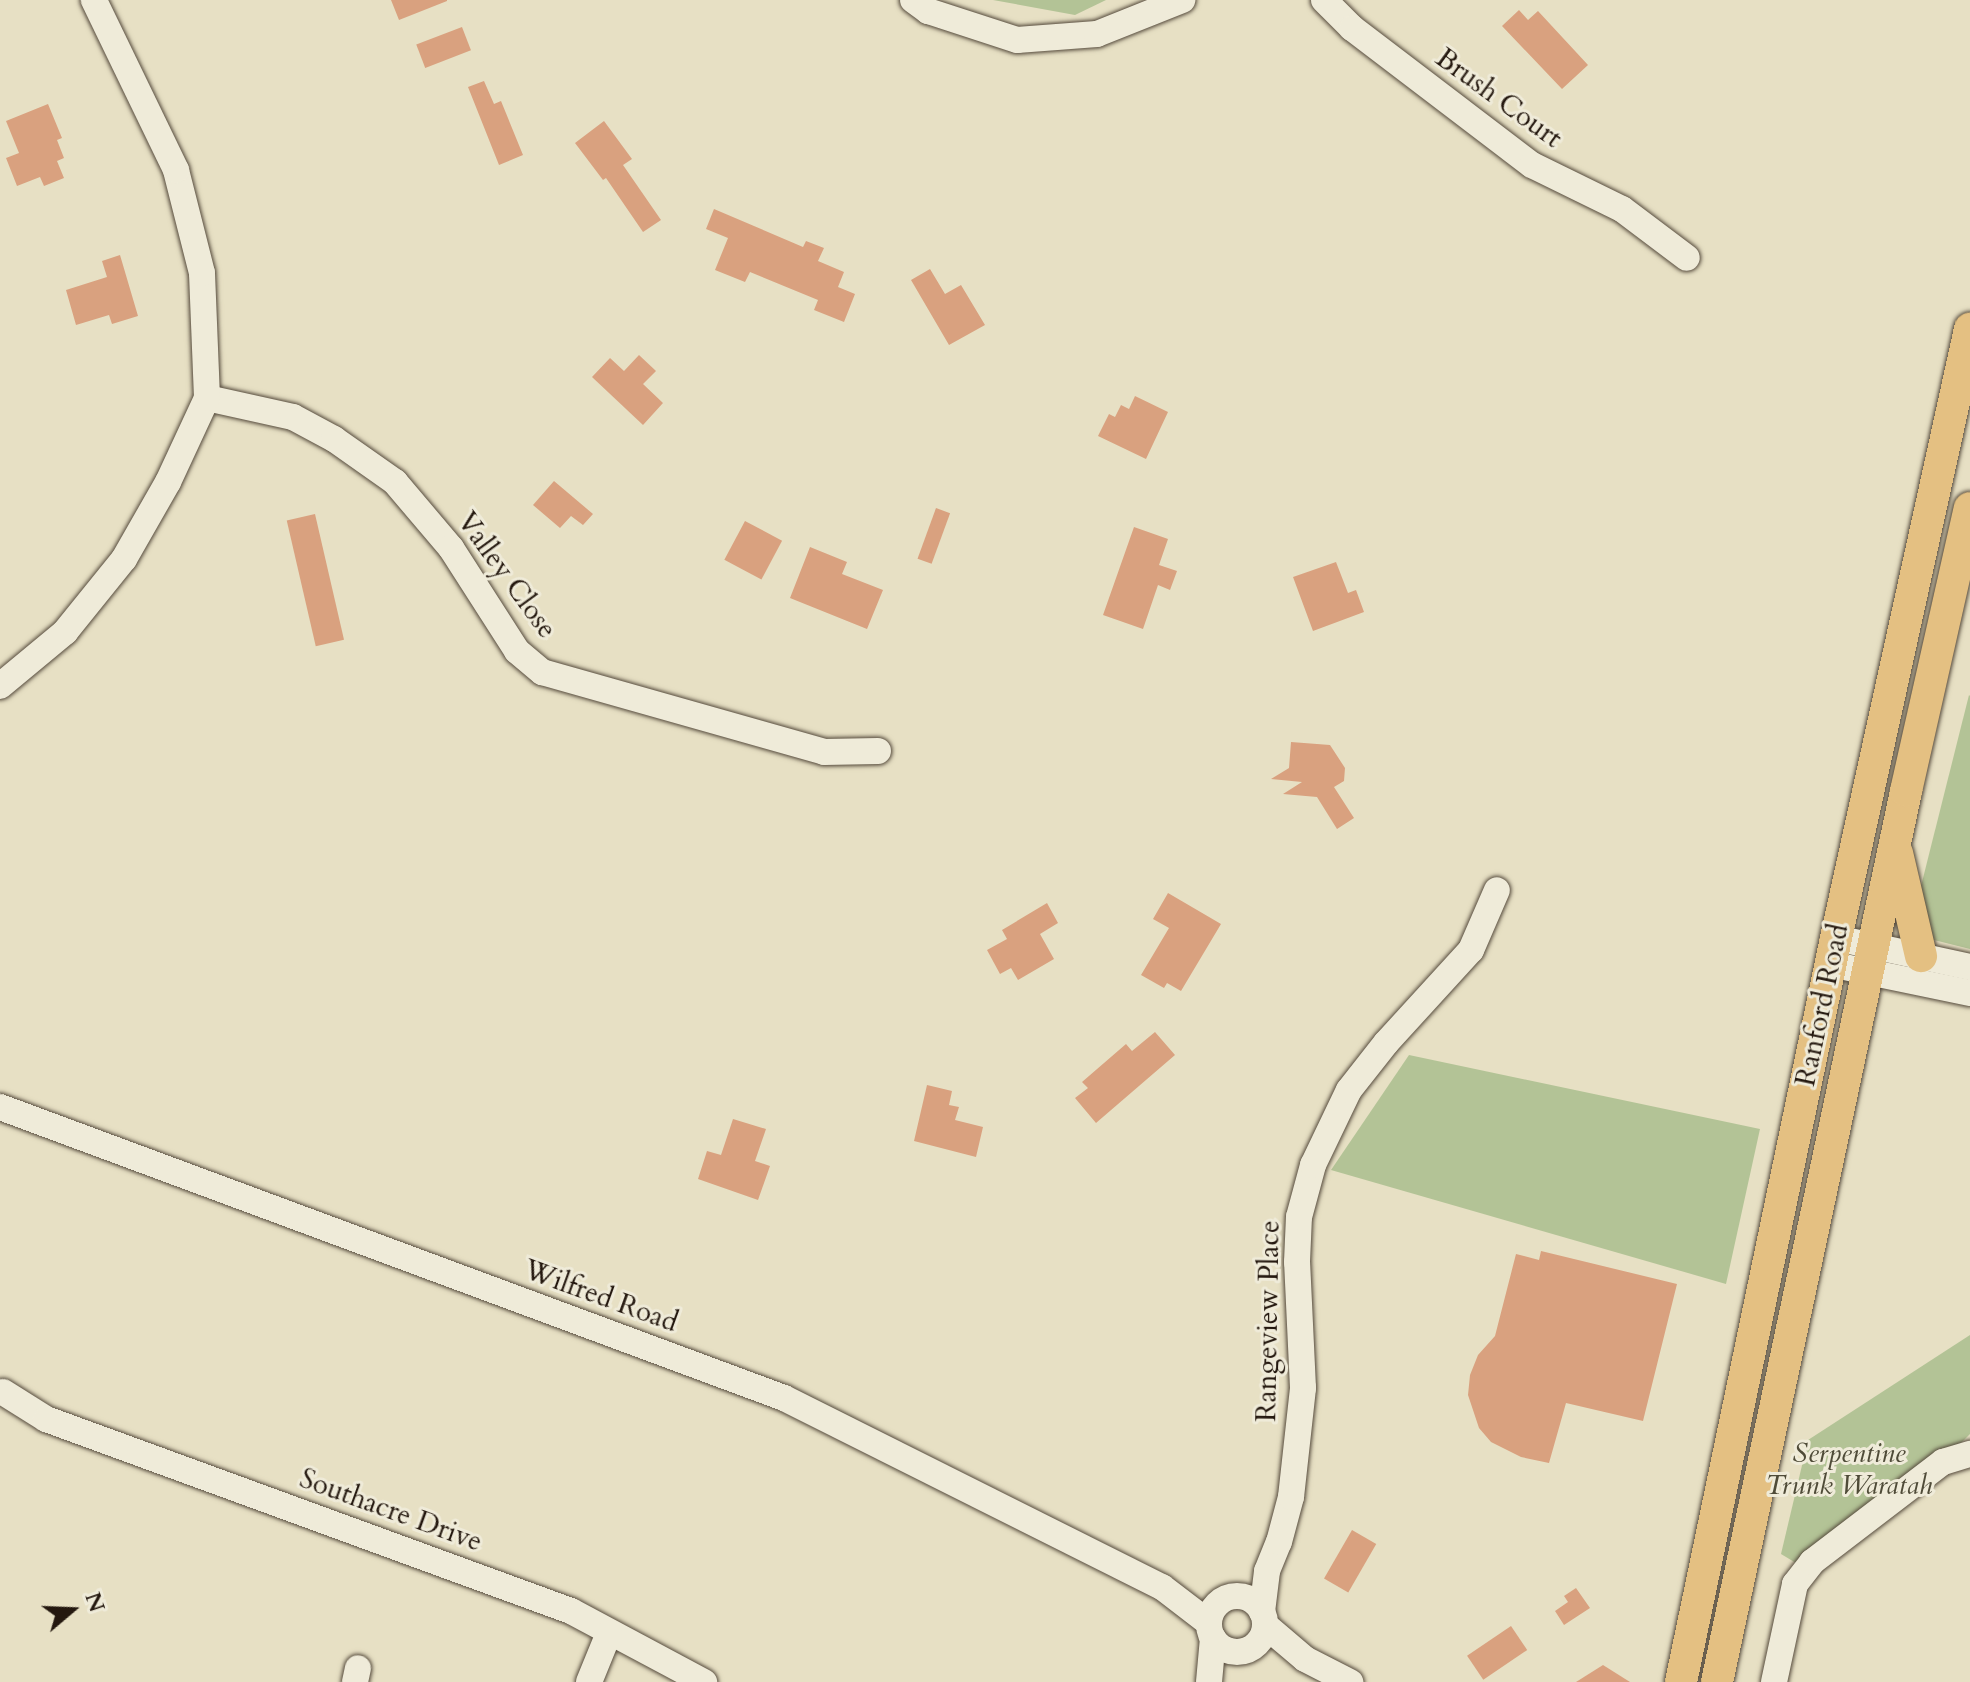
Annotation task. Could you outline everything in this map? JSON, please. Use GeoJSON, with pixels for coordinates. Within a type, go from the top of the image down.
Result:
{"type":"FeatureCollection","features":[{"type":"Feature","properties":{"kind":"main road","name":"Ranford Road"},"geometry":{"type":"LineString","coordinates":[[1681,1682],[1833,951],[1970,329]]}},
{"type":"Feature","properties":{"kind":"main road","name":"Ranford Road"},"geometry":{"type":"LineString","coordinates":[[1717,1682],[1895,842],[1970,508]]}},
{"type":"Feature","properties":{"kind":"main road"},"geometry":{"type":"LineString","coordinates":[[1895,842],[1921,956]]}},
{"type":"Feature","properties":{"kind":"street"},"geometry":{"type":"LineString","coordinates":[[0,686],[65,632],[124,559],[168,482],[207,398],[202,273],[176,170],[94,0]]}},
{"type":"Feature","properties":{"kind":"street"},"geometry":{"type":"LineString","coordinates":[[913,0],[928,11],[1017,40],[1097,34],[1182,0]]}},
{"type":"Feature","properties":{"kind":"street","name":"Brush Court"},"geometry":{"type":"LineString","coordinates":[[1324,0],[1352,28],[1532,165],[1622,209],[1687,258]]}},
{"type":"Feature","properties":{"kind":"street","name":"Valley Close"},"geometry":{"type":"LineString","coordinates":[[207,398],[293,417],[334,439],[395,482],[451,548],[517,651],[542,672],[824,752],[878,751]]}},
{"type":"Feature","properties":{"kind":"street","name":"Rangeview Place"},"geometry":{"type":"LineString","coordinates":[[1255,1634],[1267,1571],[1279,1542],[1291,1497],[1303,1388],[1297,1262],[1299,1217],[1313,1165],[1349,1090],[1386,1043],[1471,950],[1497,890]]}},
{"type":"Feature","properties":{"kind":"street"},"geometry":{"type":"LineString","coordinates":[[1833,951],[1870,959],[1970,993]]}},
{"type":"Feature","properties":{"kind":"street"},"geometry":{"type":"LineString","coordinates":[[1870,959],[1921,956],[1970,967]]}},
{"type":"Feature","properties":{"kind":"street","name":"Wilfred Road"},"geometry":{"type":"LineString","coordinates":[[0,1107],[784,1398],[1162,1587],[1211,1630],[1225,1649],[1255,1634]]}},
{"type":"Feature","properties":{"kind":"street","name":"Southacre Drive"},"geometry":{"type":"LineString","coordinates":[[1,1400],[536,1597],[704,1682]]}},
{"type":"Feature","properties":{"kind":"street"},"geometry":{"type":"LineString","coordinates":[[1774,1682],[1795,1584],[1812,1562],[1943,1462],[1970,1454]]}},
{"type":"Feature","properties":{"kind":"street"},"geometry":{"type":"LineString","coordinates":[[1210,1682],[1211,1613],[1267,1571]]}},
{"type":"Feature","properties":{"kind":"street","name":"Wilfred Road"},"geometry":{"type":"LineString","coordinates":[[1162,1587],[1251,1600],[1255,1634]]}},
{"type":"Feature","properties":{"kind":"street"},"geometry":{"type":"LineString","coordinates":[[589,1682],[609,1633]]}},
{"type":"Feature","properties":{"kind":"street"},"geometry":{"type":"LineString","coordinates":[[1210,1682],[1255,1634]]}},
{"type":"Feature","properties":{"kind":"street","name":"Wilfred Road"},"geometry":{"type":"LineString","coordinates":[[1255,1634],[1350,1682]]}},
{"type":"Feature","properties":{"kind":"green space"},"geometry":{"type":"Polygon","coordinates":[[[993,0],[1106,0],[1075,15],[993,0]]]}},
{"type":"Feature","properties":{"kind":"green space"},"geometry":{"type":"Polygon","coordinates":[[[1969,695],[1970,949],[1930,939],[1915,910],[1969,695]]]}},
{"type":"Feature","properties":{"kind":"green space"},"geometry":{"type":"Polygon","coordinates":[[[1409,1055],[1760,1129],[1726,1284],[1331,1170],[1409,1055]]]}},
{"type":"Feature","properties":{"kind":"green space","name":"Serpentine Trunk Waratah"},"geometry":{"type":"Polygon","coordinates":[[[1970,1335],[1970,1434],[1957,1447],[1796,1563],[1781,1554],[1808,1440],[1970,1335]]]}},
{"type":"Feature","properties":{"kind":"building"},"geometry":{"type":"Polygon","coordinates":[[[391,0],[447,0],[447,1],[399,20],[391,0]]]}},
{"type":"Feature","properties":{"kind":"building"},"geometry":{"type":"Polygon","coordinates":[[[1519,10],[1528,20],[1538,11],[1588,65],[1562,89],[1502,26],[1519,10]]]}},
{"type":"Feature","properties":{"kind":"building"},"geometry":{"type":"Polygon","coordinates":[[[462,27],[471,50],[425,68],[416,45],[462,27]]]}},
{"type":"Feature","properties":{"kind":"building"},"geometry":{"type":"Polygon","coordinates":[[[484,81],[494,104],[501,101],[523,155],[499,165],[468,87],[484,81]]]}},
{"type":"Feature","properties":{"kind":"building"},"geometry":{"type":"Polygon","coordinates":[[[48,104],[62,138],[57,140],[64,158],[57,161],[64,178],[44,186],[40,177],[17,186],[6,158],[19,153],[6,121],[48,104]]]}},
{"type":"Feature","properties":{"kind":"building"},"geometry":{"type":"Polygon","coordinates":[[[604,121],[632,159],[623,165],[661,220],[643,232],[606,178],[603,180],[575,143],[604,121]]]}},
{"type":"Feature","properties":{"kind":"building"},"geometry":{"type":"Polygon","coordinates":[[[714,209],[803,247],[806,241],[824,248],[818,261],[844,272],[838,287],[855,294],[844,322],[814,310],[818,300],[750,272],[745,282],[715,270],[728,238],[706,229],[714,209]]]}},
{"type":"Feature","properties":{"kind":"building"},"geometry":{"type":"Polygon","coordinates":[[[120,255],[138,316],[112,324],[109,315],[76,325],[66,290],[107,277],[102,261],[120,255]]]}},
{"type":"Feature","properties":{"kind":"building"},"geometry":{"type":"Polygon","coordinates":[[[930,269],[945,294],[961,285],[985,325],[949,345],[911,280],[930,269]]]}},
{"type":"Feature","properties":{"kind":"building"},"geometry":{"type":"Polygon","coordinates":[[[639,355],[656,371],[643,384],[663,403],[643,425],[592,377],[610,358],[624,371],[639,355]]]}},
{"type":"Feature","properties":{"kind":"building"},"geometry":{"type":"Polygon","coordinates":[[[1135,396],[1168,412],[1146,459],[1098,436],[1109,414],[1115,417],[1121,405],[1129,409],[1135,396]]]}},
{"type":"Feature","properties":{"kind":"building"},"geometry":{"type":"Polygon","coordinates":[[[554,481],[593,514],[583,525],[571,516],[560,528],[533,505],[554,481]]]}},
{"type":"Feature","properties":{"kind":"building"},"geometry":{"type":"Polygon","coordinates":[[[936,508],[950,513],[932,564],[918,559],[936,508]]]}},
{"type":"Feature","properties":{"kind":"building"},"geometry":{"type":"Polygon","coordinates":[[[315,514],[344,640],[316,646],[287,521],[315,514]]]}},
{"type":"Feature","properties":{"kind":"building"},"geometry":{"type":"Polygon","coordinates":[[[745,521],[782,541],[761,580],[724,560],[745,521]]]}},
{"type":"Feature","properties":{"kind":"building"},"geometry":{"type":"Polygon","coordinates":[[[1134,527],[1168,539],[1159,565],[1177,571],[1170,590],[1158,585],[1143,629],[1103,615],[1134,527]]]}},
{"type":"Feature","properties":{"kind":"building"},"geometry":{"type":"Polygon","coordinates":[[[810,547],[847,562],[842,574],[883,590],[867,629],[790,598],[810,547]]]}},
{"type":"Feature","properties":{"kind":"building"},"geometry":{"type":"Polygon","coordinates":[[[1336,562],[1348,593],[1356,590],[1364,612],[1313,631],[1293,577],[1336,562]]]}},
{"type":"Feature","properties":{"kind":"building"},"geometry":{"type":"Polygon","coordinates":[[[1291,742],[1330,745],[1345,768],[1344,781],[1334,787],[1354,818],[1337,829],[1317,797],[1283,794],[1302,782],[1271,779],[1289,768],[1291,742]]]}},
{"type":"Feature","properties":{"kind":"building"},"geometry":{"type":"Polygon","coordinates":[[[1168,893],[1221,924],[1181,991],[1167,983],[1164,988],[1141,975],[1169,928],[1153,919],[1168,893]]]}},
{"type":"Feature","properties":{"kind":"building"},"geometry":{"type":"Polygon","coordinates":[[[1047,903],[1058,923],[1040,934],[1054,959],[1018,980],[1011,968],[1000,974],[987,950],[1007,939],[1002,930],[1047,903]]]}},
{"type":"Feature","properties":{"kind":"building"},"geometry":{"type":"Polygon","coordinates":[[[1155,1032],[1175,1055],[1096,1123],[1075,1098],[1088,1088],[1082,1082],[1126,1044],[1132,1051],[1155,1032]]]}},
{"type":"Feature","properties":{"kind":"building"},"geometry":{"type":"Polygon","coordinates":[[[927,1085],[952,1091],[949,1105],[959,1107],[955,1120],[983,1127],[976,1157],[914,1141],[927,1085]]]}},
{"type":"Feature","properties":{"kind":"building"},"geometry":{"type":"Polygon","coordinates":[[[733,1119],[766,1129],[755,1161],[770,1166],[758,1200],[698,1179],[707,1151],[721,1155],[733,1119]]]}},
{"type":"Feature","properties":{"kind":"building"},"geometry":{"type":"Polygon","coordinates":[[[1541,1251],[1677,1284],[1643,1421],[1566,1403],[1549,1463],[1521,1457],[1491,1442],[1479,1428],[1468,1395],[1470,1375],[1478,1355],[1495,1336],[1516,1254],[1539,1260],[1541,1251]]]}},
{"type":"Feature","properties":{"kind":"building"},"geometry":{"type":"Polygon","coordinates":[[[1352,1530],[1376,1544],[1348,1592],[1324,1578],[1352,1530]]]}},
{"type":"Feature","properties":{"kind":"building"},"geometry":{"type":"Polygon","coordinates":[[[1576,1588],[1590,1608],[1564,1625],[1555,1611],[1568,1602],[1564,1596],[1576,1588]]]}},
{"type":"Feature","properties":{"kind":"building"},"geometry":{"type":"Polygon","coordinates":[[[1511,1626],[1527,1650],[1483,1680],[1467,1656],[1511,1626]]]}},
{"type":"Feature","properties":{"kind":"building"},"geometry":{"type":"Polygon","coordinates":[[[1603,1665],[1630,1682],[1576,1682],[1603,1665]]]}}]}
